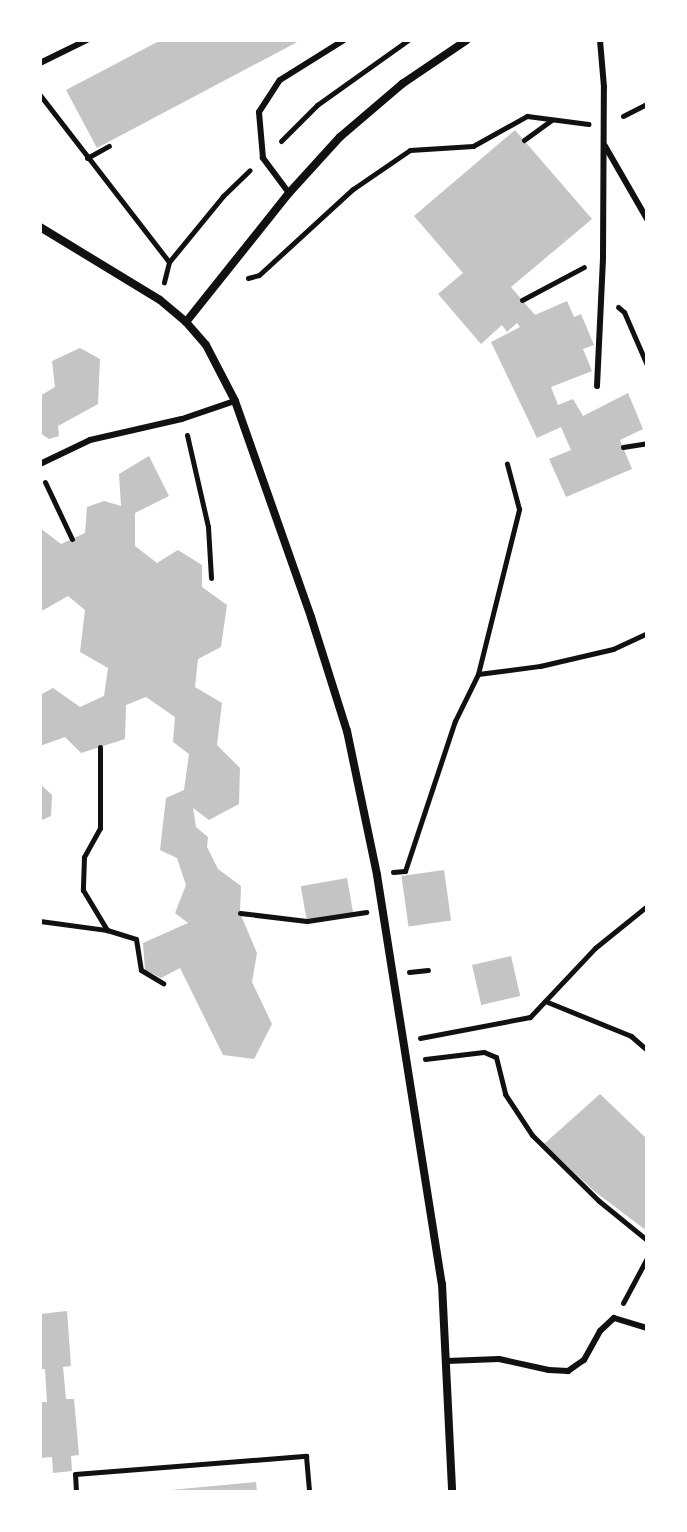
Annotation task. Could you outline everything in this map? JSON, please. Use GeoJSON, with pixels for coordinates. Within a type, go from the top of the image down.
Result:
{"type":"FeatureCollection","features":[{"type":"Feature","properties":{"kind":"street"},"geometry":{"type":"LineString","coordinates":[[186,322],[289,193],[340,137],[402,84],[467,40]]}},
{"type":"Feature","properties":{"kind":"street"},"geometry":{"type":"LineString","coordinates":[[40,227],[160,300],[186,322],[206,345],[235,401],[272,497],[347,731],[383,911],[442,1284],[452,1492]]}},
{"type":"Feature","properties":{"kind":"lane"},"geometry":{"type":"LineString","coordinates":[[40,63],[87,40]]}},
{"type":"Feature","properties":{"kind":"lane"},"geometry":{"type":"LineString","coordinates":[[289,193],[263,158],[258,135],[259,112],[280,80],[344,40]]}},
{"type":"Feature","properties":{"kind":"lane"},"geometry":{"type":"LineString","coordinates":[[597,386],[604,143],[600,40]]}},
{"type":"Feature","properties":{"kind":"lane"},"geometry":{"type":"LineString","coordinates":[[604,143],[647,219]]}},
{"type":"Feature","properties":{"kind":"lane"},"geometry":{"type":"LineString","coordinates":[[40,464],[90,440],[182,419],[235,401]]}},
{"type":"Feature","properties":{"kind":"lane"},"geometry":{"type":"LineString","coordinates":[[447,1361],[499,1359],[568,1371],[584,1360],[600,1331],[614,1318],[647,1328]]}},
{"type":"Feature","properties":{"kind":"path"},"geometry":{"type":"LineString","coordinates":[[40,95],[169,262],[160,300]]}},
{"type":"Feature","properties":{"kind":"path"},"geometry":{"type":"LineString","coordinates":[[212,291],[259,275],[353,189],[410,150],[473,146],[527,116],[604,126],[647,104]]}},
{"type":"Feature","properties":{"kind":"path"},"geometry":{"type":"LineString","coordinates":[[524,140],[553,120]]}},
{"type":"Feature","properties":{"kind":"path"},"geometry":{"type":"LineString","coordinates":[[87,158],[109,146]]}},
{"type":"Feature","properties":{"kind":"path"},"geometry":{"type":"LineString","coordinates":[[522,300],[603,257]]}},
{"type":"Feature","properties":{"kind":"path"},"geometry":{"type":"LineString","coordinates":[[624,312],[647,365]]}},
{"type":"Feature","properties":{"kind":"path"},"geometry":{"type":"LineString","coordinates":[[182,419],[208,527],[211,578]]}},
{"type":"Feature","properties":{"kind":"path"},"geometry":{"type":"LineString","coordinates":[[623,447],[647,443]]}},
{"type":"Feature","properties":{"kind":"path"},"geometry":{"type":"LineString","coordinates":[[405,871],[455,721],[478,674],[519,509],[507,464]]}},
{"type":"Feature","properties":{"kind":"path"},"geometry":{"type":"LineString","coordinates":[[40,471],[72,539]]}},
{"type":"Feature","properties":{"kind":"path"},"geometry":{"type":"LineString","coordinates":[[478,674],[540,666],[613,649],[647,633]]}},
{"type":"Feature","properties":{"kind":"path"},"geometry":{"type":"LineString","coordinates":[[100,747],[100,828],[84,857],[83,890],[107,930]]}},
{"type":"Feature","properties":{"kind":"path"},"geometry":{"type":"LineString","coordinates":[[403,1041],[530,1017],[595,948],[647,906]]}},
{"type":"Feature","properties":{"kind":"path"},"geometry":{"type":"LineString","coordinates":[[240,913],[307,921],[383,911]]}},
{"type":"Feature","properties":{"kind":"path"},"geometry":{"type":"LineString","coordinates":[[40,921],[107,930],[136,939],[141,970],[163,983]]}},
{"type":"Feature","properties":{"kind":"path"},"geometry":{"type":"LineString","coordinates":[[545,1001],[631,1036],[647,1050]]}},
{"type":"Feature","properties":{"kind":"path"},"geometry":{"type":"LineString","coordinates":[[406,1062],[484,1052],[496,1057],[505,1094],[532,1135],[599,1201],[647,1240]]}},
{"type":"Feature","properties":{"kind":"path"},"geometry":{"type":"LineString","coordinates":[[614,1318],[647,1258]]}},
{"type":"Feature","properties":{"kind":"path"},"geometry":{"type":"LineString","coordinates":[[76,1492],[75,1474],[306,1456],[309,1492]]}},
{"type":"Feature","properties":{"kind":"building"},"geometry":{"type":"Polygon","coordinates":[[[161,40],[301,40],[97,148],[66,90],[161,40]]]}},
{"type":"Feature","properties":{"kind":"building"},"geometry":{"type":"Polygon","coordinates":[[[515,130],[592,219],[511,287],[535,315],[567,301],[574,317],[581,314],[594,345],[583,349],[592,371],[551,387],[558,405],[573,399],[583,416],[628,393],[643,429],[620,440],[632,469],[566,497],[549,459],[571,450],[561,427],[537,438],[491,342],[520,327],[517,323],[507,332],[502,325],[481,344],[438,294],[463,273],[414,216],[515,130]]]}},
{"type":"Feature","properties":{"kind":"building"},"geometry":{"type":"Polygon","coordinates":[[[80,348],[100,359],[98,404],[58,426],[59,436],[49,439],[40,433],[40,396],[55,387],[52,361],[80,348]]]}},
{"type":"Feature","properties":{"kind":"building"},"geometry":{"type":"Polygon","coordinates":[[[149,456],[169,496],[135,513],[135,546],[157,563],[178,550],[202,565],[202,587],[227,605],[221,647],[198,659],[195,687],[222,703],[217,745],[240,768],[239,804],[209,820],[193,808],[196,827],[208,837],[207,847],[218,869],[241,886],[240,913],[257,953],[252,982],[272,1024],[254,1059],[223,1055],[180,968],[161,978],[145,970],[143,943],[188,923],[175,913],[186,885],[177,858],[160,850],[166,798],[184,790],[189,754],[173,742],[175,717],[146,697],[126,705],[125,739],[81,753],[65,737],[40,746],[40,695],[53,688],[80,707],[104,696],[108,668],[80,652],[85,610],[68,596],[40,612],[40,528],[61,544],[85,533],[87,507],[104,501],[121,506],[119,474],[149,456]]]}},
{"type":"Feature","properties":{"kind":"building"},"geometry":{"type":"Polygon","coordinates":[[[40,784],[52,795],[51,816],[40,821],[40,784]]]}},
{"type":"Feature","properties":{"kind":"building"},"geometry":{"type":"Polygon","coordinates":[[[444,870],[451,921],[409,926],[401,876],[444,870]]]}},
{"type":"Feature","properties":{"kind":"building"},"geometry":{"type":"Polygon","coordinates":[[[347,878],[353,913],[307,922],[301,886],[347,878]]]}},
{"type":"Feature","properties":{"kind":"building"},"geometry":{"type":"Polygon","coordinates":[[[511,956],[520,996],[481,1005],[472,965],[511,956]]]}},
{"type":"Feature","properties":{"kind":"building"},"geometry":{"type":"Polygon","coordinates":[[[600,1094],[647,1139],[647,1231],[594,1191],[544,1144],[600,1094]]]}},
{"type":"Feature","properties":{"kind":"building"},"geometry":{"type":"Polygon","coordinates":[[[67,1311],[71,1366],[63,1367],[66,1399],[74,1399],[79,1455],[71,1456],[72,1471],[53,1473],[52,1457],[40,1458],[40,1402],[47,1402],[45,1369],[40,1369],[40,1314],[67,1311]]]}},
{"type":"Feature","properties":{"kind":"building"},"geometry":{"type":"Polygon","coordinates":[[[256,1482],[257,1492],[171,1492],[171,1490],[256,1482]]]}}]}
